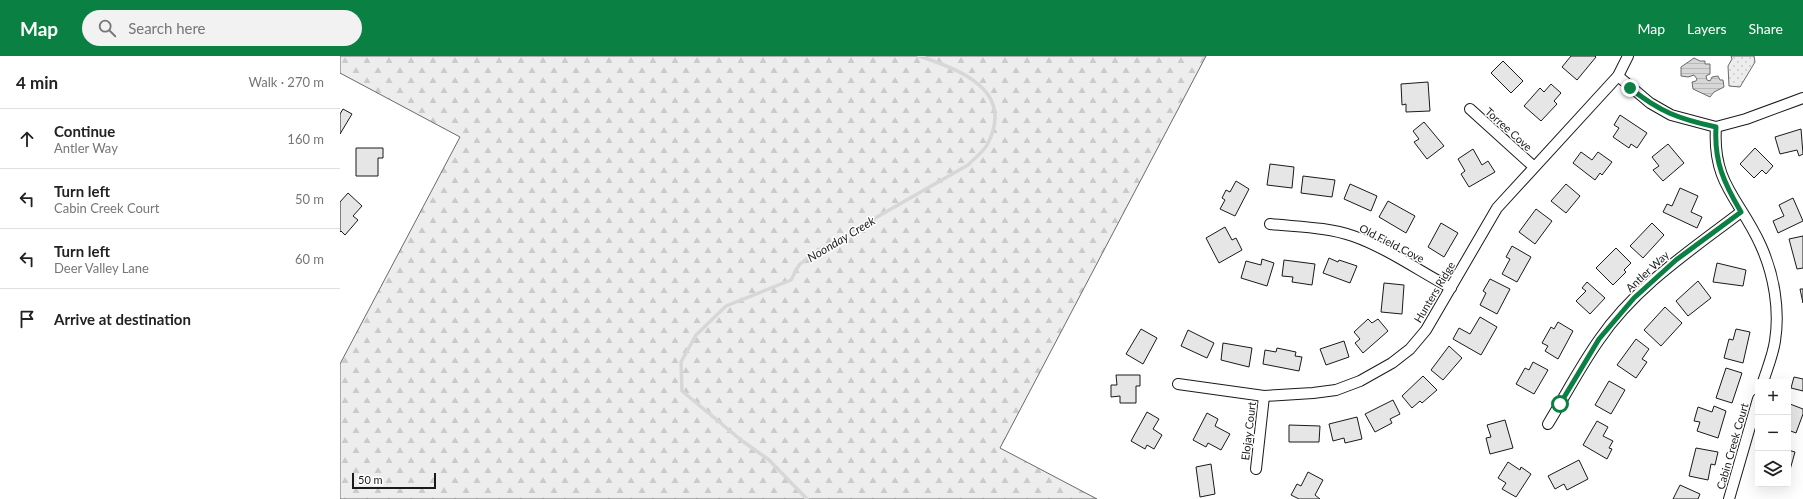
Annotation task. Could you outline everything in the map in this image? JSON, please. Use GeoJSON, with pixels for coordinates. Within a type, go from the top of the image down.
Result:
{"type":"FeatureCollection","features":[{"type":"Feature","properties":{"kind":"street","name":"Hunters Ridge"},"geometry":{"type":"LineString","coordinates":[[1178,384],[1264,396],[1312,393],[1336,390],[1360,381],[1392,364],[1410,349],[1426,330],[1497,208],[1533,166],[1618,76],[1628,56]]}},
{"type":"Feature","properties":{"kind":"street"},"geometry":{"type":"LineString","coordinates":[[1618,76],[1650,103],[1671,115],[1716,127],[1746,119],[1803,98]]}},
{"type":"Feature","properties":{"kind":"street","name":"Torree Cove"},"geometry":{"type":"LineString","coordinates":[[1470,109],[1533,166]]}},
{"type":"Feature","properties":{"kind":"street"},"geometry":{"type":"LineString","coordinates":[[1716,127],[1715,147],[1724,184],[1761,246],[1770,270],[1775,294],[1777,327],[1775,343],[1764,379]]}},
{"type":"Feature","properties":{"kind":"street","name":"Antler Way"},"geometry":{"type":"LineString","coordinates":[[1548,424],[1599,339],[1634,298],[1676,260],[1741,212]]}},
{"type":"Feature","properties":{"kind":"street","name":"Old Field Cove"},"geometry":{"type":"LineString","coordinates":[[1270,224],[1317,229],[1353,236],[1372,244],[1451,288]]}},
{"type":"Feature","properties":{"kind":"street","name":"Elojay Court"},"geometry":{"type":"LineString","coordinates":[[1256,469],[1264,396]]}},
{"type":"Feature","properties":{"kind":"street","name":"Cabin Creek Court"},"geometry":{"type":"LineString","coordinates":[[1729,499],[1755,409]]}},
{"type":"Feature","properties":{"kind":"green space"},"geometry":{"type":"Polygon","coordinates":[[[340,56],[1206,56],[1000,448],[1097,499],[340,499],[340,364],[460,137],[340,73],[340,56]]]}},
{"type":"Feature","properties":{"kind":"green space"},"geometry":{"type":"Polygon","coordinates":[[[1731,56],[1754,56],[1755,62],[1740,87],[1729,86],[1728,66],[1732,59],[1731,56]]]}},
{"type":"Feature","properties":{"kind":"shaded area"},"geometry":{"type":"Polygon","coordinates":[[[1694,58],[1700,61],[1705,61],[1705,64],[1710,64],[1710,74],[1706,76],[1707,80],[1710,81],[1712,77],[1718,76],[1720,80],[1723,80],[1724,87],[1714,92],[1710,97],[1693,89],[1692,82],[1696,81],[1697,79],[1694,75],[1688,77],[1681,76],[1681,67],[1694,58]]]}},
{"type":"Feature","properties":{"kind":"building"},"geometry":{"type":"Polygon","coordinates":[[[1571,56],[1596,57],[1577,80],[1562,67],[1571,56]]]}},
{"type":"Feature","properties":{"kind":"building"},"geometry":{"type":"Polygon","coordinates":[[[1503,61],[1523,81],[1511,93],[1491,73],[1503,61]]]}},
{"type":"Feature","properties":{"kind":"building"},"geometry":{"type":"Polygon","coordinates":[[[1428,82],[1430,111],[1406,112],[1406,104],[1402,105],[1401,84],[1428,82]]]}},
{"type":"Feature","properties":{"kind":"building"},"geometry":{"type":"Polygon","coordinates":[[[1551,84],[1561,93],[1554,101],[1557,104],[1541,121],[1524,106],[1540,88],[1544,92],[1551,84]]]}},
{"type":"Feature","properties":{"kind":"building"},"geometry":{"type":"Polygon","coordinates":[[[343,109],[352,114],[340,134],[340,114],[343,109]]]}},
{"type":"Feature","properties":{"kind":"building"},"geometry":{"type":"Polygon","coordinates":[[[1620,115],[1647,133],[1637,148],[1631,144],[1629,148],[1613,137],[1619,128],[1614,125],[1620,115]]]}},
{"type":"Feature","properties":{"kind":"building"},"geometry":{"type":"Polygon","coordinates":[[[1424,122],[1444,146],[1427,159],[1414,142],[1419,139],[1413,131],[1424,122]]]}},
{"type":"Feature","properties":{"kind":"building"},"geometry":{"type":"Polygon","coordinates":[[[1801,129],[1803,154],[1799,156],[1797,150],[1780,154],[1775,137],[1801,129]]]}},
{"type":"Feature","properties":{"kind":"building"},"geometry":{"type":"Polygon","coordinates":[[[1668,144],[1684,163],[1663,181],[1653,170],[1659,166],[1652,157],[1668,144]]]}},
{"type":"Feature","properties":{"kind":"building"},"geometry":{"type":"Polygon","coordinates":[[[356,148],[383,148],[383,158],[378,158],[378,176],[356,176],[356,148]]]}},
{"type":"Feature","properties":{"kind":"building"},"geometry":{"type":"Polygon","coordinates":[[[1755,148],[1773,166],[1766,174],[1762,170],[1754,178],[1740,164],[1755,148]]]}},
{"type":"Feature","properties":{"kind":"building"},"geometry":{"type":"Polygon","coordinates":[[[1473,149],[1482,165],[1488,161],[1495,172],[1469,187],[1461,174],[1465,171],[1458,159],[1473,149]]]}},
{"type":"Feature","properties":{"kind":"building"},"geometry":{"type":"Polygon","coordinates":[[[1581,152],[1592,160],[1598,152],[1612,162],[1602,175],[1600,173],[1595,180],[1573,163],[1581,152]]]}},
{"type":"Feature","properties":{"kind":"building"},"geometry":{"type":"Polygon","coordinates":[[[1270,164],[1294,167],[1292,188],[1267,185],[1270,164]]]}},
{"type":"Feature","properties":{"kind":"building"},"geometry":{"type":"Polygon","coordinates":[[[1303,176],[1335,180],[1332,197],[1301,193],[1303,176]]]}},
{"type":"Feature","properties":{"kind":"building"},"geometry":{"type":"Polygon","coordinates":[[[1236,181],[1249,189],[1235,216],[1220,209],[1225,200],[1222,198],[1226,190],[1230,192],[1236,181]]]}},
{"type":"Feature","properties":{"kind":"building"},"geometry":{"type":"Polygon","coordinates":[[[1350,184],[1377,196],[1371,211],[1344,199],[1350,184]]]}},
{"type":"Feature","properties":{"kind":"building"},"geometry":{"type":"Polygon","coordinates":[[[1566,184],[1580,196],[1566,213],[1551,201],[1566,184]]]}},
{"type":"Feature","properties":{"kind":"building"},"geometry":{"type":"Polygon","coordinates":[[[1680,188],[1698,196],[1691,212],[1702,217],[1697,228],[1663,212],[1667,204],[1672,206],[1680,188]]]}},
{"type":"Feature","properties":{"kind":"building"},"geometry":{"type":"Polygon","coordinates":[[[348,193],[362,206],[353,216],[358,220],[345,235],[341,231],[340,232],[340,202],[348,193]]]}},
{"type":"Feature","properties":{"kind":"building"},"geometry":{"type":"Polygon","coordinates":[[[1793,198],[1803,221],[1778,233],[1773,221],[1784,216],[1779,205],[1793,198]]]}},
{"type":"Feature","properties":{"kind":"building"},"geometry":{"type":"Polygon","coordinates":[[[1388,201],[1415,216],[1406,233],[1379,217],[1388,201]]]}},
{"type":"Feature","properties":{"kind":"building"},"geometry":{"type":"Polygon","coordinates":[[[1536,209],[1552,221],[1535,244],[1519,232],[1536,209]]]}},
{"type":"Feature","properties":{"kind":"building"},"geometry":{"type":"Polygon","coordinates":[[[1441,223],[1458,233],[1444,257],[1428,247],[1441,223]]]}},
{"type":"Feature","properties":{"kind":"building"},"geometry":{"type":"Polygon","coordinates":[[[1652,223],[1664,235],[1643,258],[1630,246],[1652,223]]]}},
{"type":"Feature","properties":{"kind":"building"},"geometry":{"type":"Polygon","coordinates":[[[1225,227],[1232,240],[1236,238],[1242,250],[1219,263],[1206,238],[1225,227]]]}},
{"type":"Feature","properties":{"kind":"building"},"geometry":{"type":"Polygon","coordinates":[[[1803,236],[1803,268],[1797,269],[1789,239],[1803,236]]]}},
{"type":"Feature","properties":{"kind":"building"},"geometry":{"type":"Polygon","coordinates":[[[1512,246],[1531,257],[1517,282],[1502,274],[1510,259],[1506,257],[1512,246]]]}},
{"type":"Feature","properties":{"kind":"building"},"geometry":{"type":"Polygon","coordinates":[[[1616,248],[1631,263],[1624,270],[1626,272],[1613,285],[1596,268],[1616,248]]]}},
{"type":"Feature","properties":{"kind":"building"},"geometry":{"type":"Polygon","coordinates":[[[1329,258],[1338,262],[1339,260],[1357,266],[1350,283],[1323,273],[1329,258]]]}},
{"type":"Feature","properties":{"kind":"building"},"geometry":{"type":"Polygon","coordinates":[[[1262,259],[1274,263],[1267,286],[1241,278],[1246,261],[1261,265],[1262,259]]]}},
{"type":"Feature","properties":{"kind":"building"},"geometry":{"type":"Polygon","coordinates":[[[1284,260],[1315,264],[1312,285],[1292,282],[1293,277],[1282,276],[1284,260]]]}},
{"type":"Feature","properties":{"kind":"building"},"geometry":{"type":"Polygon","coordinates":[[[1717,263],[1746,270],[1743,286],[1713,282],[1717,263]]]}},
{"type":"Feature","properties":{"kind":"building"},"geometry":{"type":"Polygon","coordinates":[[[1490,279],[1510,289],[1497,314],[1480,305],[1486,293],[1483,291],[1490,279]]]}},
{"type":"Feature","properties":{"kind":"building"},"geometry":{"type":"Polygon","coordinates":[[[1698,281],[1711,298],[1688,316],[1676,301],[1698,281]]]}},
{"type":"Feature","properties":{"kind":"building"},"geometry":{"type":"Polygon","coordinates":[[[1587,282],[1605,298],[1590,314],[1576,301],[1586,291],[1582,288],[1587,282]]]}},
{"type":"Feature","properties":{"kind":"building"},"geometry":{"type":"Polygon","coordinates":[[[1384,283],[1404,285],[1402,314],[1381,312],[1384,283]]]}},
{"type":"Feature","properties":{"kind":"building"},"geometry":{"type":"Polygon","coordinates":[[[1800,289],[1803,289],[1803,303],[1800,289]]]}},
{"type":"Feature","properties":{"kind":"building"},"geometry":{"type":"Polygon","coordinates":[[[1665,307],[1682,323],[1661,346],[1644,330],[1665,307]]]}},
{"type":"Feature","properties":{"kind":"building"},"geometry":{"type":"Polygon","coordinates":[[[1480,317],[1497,327],[1481,355],[1453,339],[1459,328],[1470,334],[1480,317]]]}},
{"type":"Feature","properties":{"kind":"building"},"geometry":{"type":"Polygon","coordinates":[[[1368,319],[1372,323],[1378,319],[1388,331],[1363,353],[1355,343],[1360,339],[1354,332],[1368,319]]]}},
{"type":"Feature","properties":{"kind":"building"},"geometry":{"type":"Polygon","coordinates":[[[1558,322],[1573,331],[1558,359],[1545,351],[1548,346],[1542,343],[1551,327],[1554,329],[1558,322]]]}},
{"type":"Feature","properties":{"kind":"building"},"geometry":{"type":"Polygon","coordinates":[[[1141,329],[1157,338],[1143,364],[1126,354],[1141,329]]]}},
{"type":"Feature","properties":{"kind":"building"},"geometry":{"type":"Polygon","coordinates":[[[1736,329],[1750,332],[1743,363],[1724,358],[1729,339],[1733,340],[1736,329]]]}},
{"type":"Feature","properties":{"kind":"building"},"geometry":{"type":"Polygon","coordinates":[[[1188,330],[1214,343],[1207,358],[1181,346],[1188,330]]]}},
{"type":"Feature","properties":{"kind":"building"},"geometry":{"type":"Polygon","coordinates":[[[1636,339],[1649,349],[1642,359],[1647,362],[1636,378],[1617,365],[1636,339]]]}},
{"type":"Feature","properties":{"kind":"building"},"geometry":{"type":"Polygon","coordinates":[[[1344,341],[1349,357],[1326,365],[1320,349],[1344,341]]]}},
{"type":"Feature","properties":{"kind":"building"},"geometry":{"type":"Polygon","coordinates":[[[1223,343],[1252,348],[1249,367],[1221,360],[1223,343]]]}},
{"type":"Feature","properties":{"kind":"building"},"geometry":{"type":"Polygon","coordinates":[[[1449,346],[1462,358],[1443,380],[1431,370],[1449,346]]]}},
{"type":"Feature","properties":{"kind":"building"},"geometry":{"type":"Polygon","coordinates":[[[1277,348],[1296,352],[1295,356],[1302,357],[1299,371],[1263,364],[1265,350],[1276,352],[1277,348]]]}},
{"type":"Feature","properties":{"kind":"building"},"geometry":{"type":"Polygon","coordinates":[[[1533,362],[1548,370],[1534,394],[1516,384],[1525,368],[1529,370],[1533,362]]]}},
{"type":"Feature","properties":{"kind":"building"},"geometry":{"type":"Polygon","coordinates":[[[1726,368],[1742,373],[1732,403],[1716,398],[1726,368]]]}},
{"type":"Feature","properties":{"kind":"building"},"geometry":{"type":"Polygon","coordinates":[[[1116,375],[1140,375],[1140,386],[1136,386],[1136,403],[1120,403],[1120,396],[1111,397],[1111,385],[1117,385],[1116,375]]]}},
{"type":"Feature","properties":{"kind":"building"},"geometry":{"type":"Polygon","coordinates":[[[1423,376],[1437,390],[1422,403],[1420,401],[1412,408],[1402,396],[1423,376]]]}},
{"type":"Feature","properties":{"kind":"building"},"geometry":{"type":"Polygon","coordinates":[[[1794,377],[1803,379],[1803,391],[1791,388],[1794,377]]]}},
{"type":"Feature","properties":{"kind":"building"},"geometry":{"type":"Polygon","coordinates":[[[1609,381],[1625,390],[1611,414],[1595,405],[1609,381]]]}},
{"type":"Feature","properties":{"kind":"building"},"geometry":{"type":"Polygon","coordinates":[[[1393,400],[1400,414],[1390,419],[1392,423],[1375,432],[1365,414],[1393,400]]]}},
{"type":"Feature","properties":{"kind":"building"},"geometry":{"type":"Polygon","coordinates":[[[1791,404],[1803,409],[1803,414],[1796,433],[1791,431],[1791,404]]]}},
{"type":"Feature","properties":{"kind":"building"},"geometry":{"type":"Polygon","coordinates":[[[1714,406],[1726,411],[1718,438],[1697,431],[1700,422],[1694,421],[1698,407],[1712,412],[1714,406]]]}},
{"type":"Feature","properties":{"kind":"building"},"geometry":{"type":"Polygon","coordinates":[[[1147,412],[1159,419],[1153,429],[1162,435],[1154,449],[1147,445],[1145,449],[1131,441],[1147,412]]]}},
{"type":"Feature","properties":{"kind":"building"},"geometry":{"type":"Polygon","coordinates":[[[1207,413],[1218,419],[1215,426],[1230,434],[1221,450],[1208,443],[1206,447],[1193,440],[1207,413]]]}},
{"type":"Feature","properties":{"kind":"building"},"geometry":{"type":"Polygon","coordinates":[[[1357,417],[1362,439],[1345,443],[1344,438],[1333,441],[1329,424],[1357,417]]]}},
{"type":"Feature","properties":{"kind":"building"},"geometry":{"type":"Polygon","coordinates":[[[1505,420],[1513,448],[1490,454],[1486,438],[1491,437],[1487,425],[1505,420]]]}},
{"type":"Feature","properties":{"kind":"building"},"geometry":{"type":"Polygon","coordinates":[[[1597,421],[1608,427],[1603,436],[1613,441],[1609,448],[1612,449],[1607,459],[1583,445],[1597,421]]]}},
{"type":"Feature","properties":{"kind":"building"},"geometry":{"type":"Polygon","coordinates":[[[1289,425],[1320,426],[1319,442],[1289,442],[1289,425]]]}},
{"type":"Feature","properties":{"kind":"building"},"geometry":{"type":"Polygon","coordinates":[[[1696,448],[1718,452],[1715,465],[1711,464],[1708,480],[1689,476],[1696,448]]]}},
{"type":"Feature","properties":{"kind":"building"},"geometry":{"type":"Polygon","coordinates":[[[1791,451],[1795,452],[1791,466],[1791,451]]]}},
{"type":"Feature","properties":{"kind":"building"},"geometry":{"type":"Polygon","coordinates":[[[1579,460],[1588,479],[1567,490],[1564,484],[1555,489],[1548,476],[1579,460]]]}},
{"type":"Feature","properties":{"kind":"building"},"geometry":{"type":"Polygon","coordinates":[[[1508,462],[1520,470],[1521,467],[1531,474],[1516,497],[1502,489],[1506,483],[1498,478],[1508,462]]]}},
{"type":"Feature","properties":{"kind":"building"},"geometry":{"type":"Polygon","coordinates":[[[1211,464],[1215,494],[1200,497],[1196,467],[1211,464]]]}},
{"type":"Feature","properties":{"kind":"building"},"geometry":{"type":"Polygon","coordinates":[[[1308,472],[1323,480],[1315,495],[1320,499],[1299,499],[1291,495],[1297,484],[1301,486],[1308,472]]]}},
{"type":"Feature","properties":{"kind":"building"},"geometry":{"type":"Polygon","coordinates":[[[1680,485],[1700,494],[1698,499],[1673,499],[1680,485]]]}},
{"type":"Feature","properties":{"kind":"waterway","name":"Noonday Creek"},"geometry":{"type":"LineString","coordinates":[[807,499],[769,460],[741,440],[682,391],[681,362],[696,335],[726,306],[791,280],[799,265],[814,253],[968,165],[985,148],[994,126],[995,110],[989,97],[980,86],[967,76],[951,68],[919,56]]}},
{"type":"Feature","properties":{"kind":"route"},"geometry":{"type":"LineString","coordinates":[[1560,404],[1599,339],[1634,298],[1676,260],[1741,212],[1724,184],[1715,147],[1716,127],[1671,115],[1650,103],[1630,88]]}}]}
